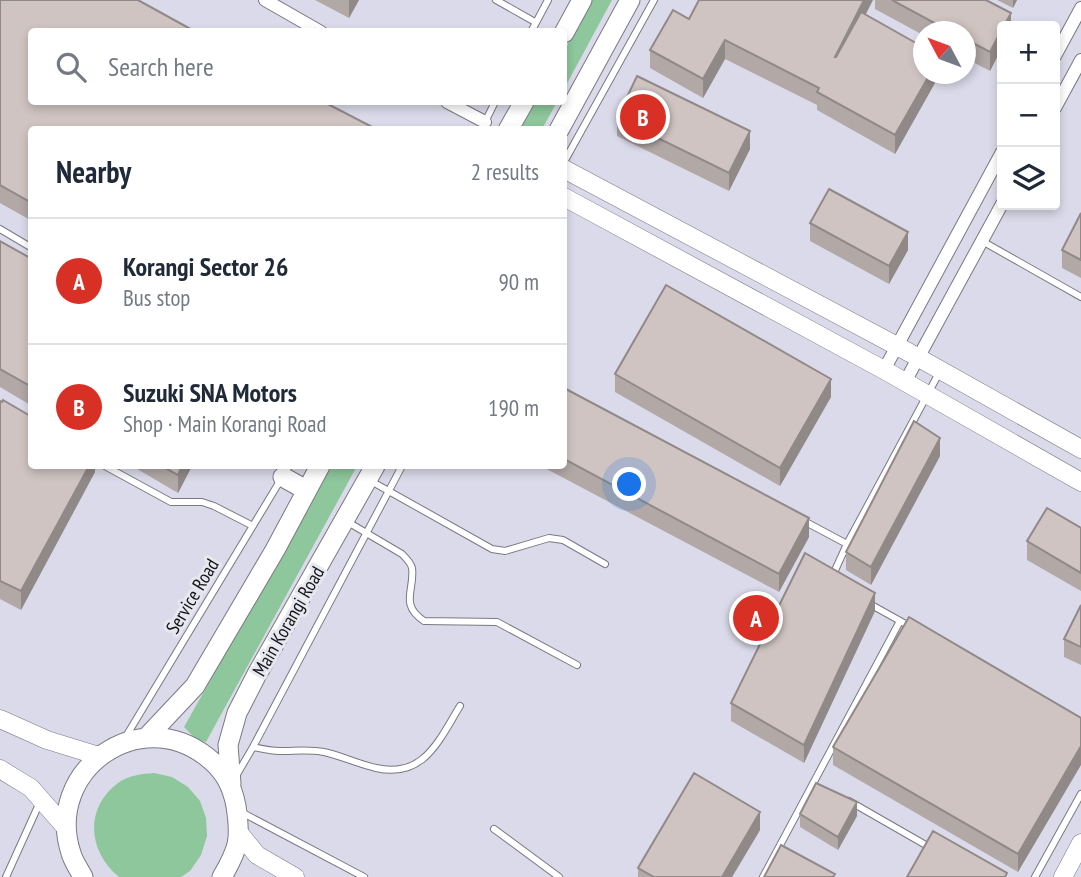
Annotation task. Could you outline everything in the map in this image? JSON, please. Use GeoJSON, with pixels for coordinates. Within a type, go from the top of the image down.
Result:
{"type":"FeatureCollection","features":[{"type":"Feature","properties":{"kind":"main road"},"geometry":{"type":"LineString","coordinates":[[567,28],[582,0]]}},
{"type":"Feature","properties":{"kind":"main road"},"geometry":{"type":"LineString","coordinates":[[561,126],[631,0]]}},
{"type":"Feature","properties":{"kind":"main road"},"geometry":{"type":"LineString","coordinates":[[510,126],[522,105]]}},
{"type":"Feature","properties":{"kind":"main road"},"geometry":{"type":"LineString","coordinates":[[147,737],[195,686],[275,550],[318,469]]}},
{"type":"Feature","properties":{"kind":"main road"},"geometry":{"type":"LineString","coordinates":[[286,471],[306,490]]}},
{"type":"Feature","properties":{"kind":"main road","name":"Main Korangi Road"},"geometry":{"type":"LineString","coordinates":[[240,834],[231,785],[228,744],[237,713],[371,472]]}},
{"type":"Feature","properties":{"kind":"main road"},"geometry":{"type":"LineString","coordinates":[[69,877],[71,854],[66,828],[69,801],[80,776],[99,756],[122,743],[147,737],[173,739],[196,748],[216,764],[231,785]]}},
{"type":"Feature","properties":{"kind":"main road"},"geometry":{"type":"LineString","coordinates":[[222,877],[234,858],[240,834]]}},
{"type":"Feature","properties":{"kind":"main road"},"geometry":{"type":"LineString","coordinates":[[71,854],[83,877]]}},
{"type":"Feature","properties":{"kind":"street"},"geometry":{"type":"LineString","coordinates":[[265,0],[314,28]]}},
{"type":"Feature","properties":{"kind":"street"},"geometry":{"type":"LineString","coordinates":[[1060,47],[1081,8]]}},
{"type":"Feature","properties":{"kind":"street"},"geometry":{"type":"LineString","coordinates":[[1060,99],[1081,60]]}},
{"type":"Feature","properties":{"kind":"street"},"geometry":{"type":"LineString","coordinates":[[452,105],[483,126]]}},
{"type":"Feature","properties":{"kind":"street"},"geometry":{"type":"LineString","coordinates":[[884,370],[997,161]]}},
{"type":"Feature","properties":{"kind":"street"},"geometry":{"type":"LineString","coordinates":[[567,171],[896,345],[1081,449]]}},
{"type":"Feature","properties":{"kind":"street"},"geometry":{"type":"LineString","coordinates":[[567,199],[884,370],[1081,482]]}},
{"type":"Feature","properties":{"kind":"street"},"geometry":{"type":"LineString","coordinates":[[905,382],[999,210]]}},
{"type":"Feature","properties":{"kind":"street"},"geometry":{"type":"LineString","coordinates":[[0,719],[47,740],[99,756]]}},
{"type":"Feature","properties":{"kind":"street"},"geometry":{"type":"LineString","coordinates":[[0,769],[31,788],[66,828]]}},
{"type":"Feature","properties":{"kind":"street"},"geometry":{"type":"LineString","coordinates":[[240,834],[257,855],[295,877]]}},
{"type":"Feature","properties":{"kind":"street"},"geometry":{"type":"LineString","coordinates":[[1063,877],[1081,843]]}},
{"type":"Feature","properties":{"kind":"lane"},"geometry":{"type":"LineString","coordinates":[[496,0],[536,22]]}},
{"type":"Feature","properties":{"kind":"lane"},"geometry":{"type":"LineString","coordinates":[[533,28],[548,0]]}},
{"type":"Feature","properties":{"kind":"lane"},"geometry":{"type":"LineString","coordinates":[[567,157],[654,0]]}},
{"type":"Feature","properties":{"kind":"lane"},"geometry":{"type":"LineString","coordinates":[[483,126],[494,105]]}},
{"type":"Feature","properties":{"kind":"lane"},"geometry":{"type":"LineString","coordinates":[[0,229],[28,246]]}},
{"type":"Feature","properties":{"kind":"lane"},"geometry":{"type":"LineString","coordinates":[[982,240],[1081,297]]}},
{"type":"Feature","properties":{"kind":"lane"},"geometry":{"type":"LineString","coordinates":[[838,586],[832,575],[941,370]]}},
{"type":"Feature","properties":{"kind":"lane"},"geometry":{"type":"LineString","coordinates":[[111,469],[172,502],[202,502],[253,526]]}},
{"type":"Feature","properties":{"kind":"lane"},"geometry":{"type":"LineString","coordinates":[[231,785],[399,469]]}},
{"type":"Feature","properties":{"kind":"lane","name":"Service Road"},"geometry":{"type":"LineString","coordinates":[[122,743],[286,471]]}},
{"type":"Feature","properties":{"kind":"lane"},"geometry":{"type":"LineString","coordinates":[[371,472],[388,491],[492,549],[505,551],[556,538],[605,564]]}},
{"type":"Feature","properties":{"kind":"lane"},"geometry":{"type":"LineString","coordinates":[[797,517],[847,544]]}},
{"type":"Feature","properties":{"kind":"lane"},"geometry":{"type":"LineString","coordinates":[[345,521],[402,554],[412,566],[411,604],[414,612],[424,621],[497,622],[578,665]]}},
{"type":"Feature","properties":{"kind":"lane"},"geometry":{"type":"LineString","coordinates":[[858,598],[924,634]]}},
{"type":"Feature","properties":{"kind":"lane"},"geometry":{"type":"LineString","coordinates":[[763,877],[900,621]]}},
{"type":"Feature","properties":{"kind":"lane"},"geometry":{"type":"LineString","coordinates":[[253,747],[277,751],[325,752],[379,769],[400,769],[417,765],[432,751],[460,706]]}},
{"type":"Feature","properties":{"kind":"lane"},"geometry":{"type":"LineString","coordinates":[[814,781],[826,788]]}},
{"type":"Feature","properties":{"kind":"lane"},"geometry":{"type":"LineString","coordinates":[[1035,877],[1081,794]]}},
{"type":"Feature","properties":{"kind":"lane"},"geometry":{"type":"LineString","coordinates":[[838,795],[934,850]]}},
{"type":"Feature","properties":{"kind":"lane"},"geometry":{"type":"LineString","coordinates":[[6,877],[41,800]]}},
{"type":"Feature","properties":{"kind":"lane"},"geometry":{"type":"LineString","coordinates":[[236,809],[364,877]]}},
{"type":"Feature","properties":{"kind":"lane"},"geometry":{"type":"LineString","coordinates":[[494,829],[559,877]]}},
{"type":"Feature","properties":{"kind":"shaded area"},"geometry":{"type":"Polygon","coordinates":[[[0,0],[1081,0],[1081,877],[0,877],[0,0]]]}},
{"type":"Feature","properties":{"kind":"green space"},"geometry":{"type":"Polygon","coordinates":[[[592,0],[612,0],[567,83],[567,46],[592,0]]]}},
{"type":"Feature","properties":{"kind":"green space"},"geometry":{"type":"Polygon","coordinates":[[[534,105],[555,105],[544,126],[522,126],[534,105]]]}},
{"type":"Feature","properties":{"kind":"green space"},"geometry":{"type":"Polygon","coordinates":[[[329,469],[355,469],[206,742],[197,740],[184,727],[329,469]]]}},
{"type":"Feature","properties":{"kind":"green space"},"geometry":{"type":"Polygon","coordinates":[[[154,773],[172,777],[188,787],[200,801],[206,818],[207,836],[201,855],[190,871],[181,877],[119,877],[109,867],[96,843],[95,817],[99,805],[107,793],[122,780],[154,773]]]}},
{"type":"Feature","properties":{"kind":"building"},"geometry":{"type":"Polygon","coordinates":[[[0,0],[138,0],[189,28],[28,28],[28,105],[330,105],[370,126],[28,126],[28,201],[0,185],[0,0]]]}},
{"type":"Feature","properties":{"kind":"building"},"geometry":{"type":"Polygon","coordinates":[[[699,0],[864,0],[835,57],[861,12],[913,41],[913,84],[924,84],[895,135],[817,92],[819,88],[725,40],[703,79],[650,50],[673,10],[689,19],[699,0]]]}},
{"type":"Feature","properties":{"kind":"building"},"geometry":{"type":"Polygon","coordinates":[[[892,0],[986,0],[1011,13],[1007,21],[997,21],[997,39],[990,52],[976,45],[976,21],[931,21],[892,0]]]}},
{"type":"Feature","properties":{"kind":"building"},"geometry":{"type":"Polygon","coordinates":[[[637,76],[750,131],[729,173],[617,118],[637,76]]]}},
{"type":"Feature","properties":{"kind":"building"},"geometry":{"type":"Polygon","coordinates":[[[829,189],[908,232],[889,266],[810,223],[829,189]]]}},
{"type":"Feature","properties":{"kind":"building"},"geometry":{"type":"Polygon","coordinates":[[[1081,213],[1081,260],[1062,250],[1081,213]]]}},
{"type":"Feature","properties":{"kind":"building"},"geometry":{"type":"Polygon","coordinates":[[[0,241],[28,257],[28,385],[0,369],[0,241]]]}},
{"type":"Feature","properties":{"kind":"building"},"geometry":{"type":"Polygon","coordinates":[[[666,285],[831,379],[780,468],[615,374],[666,285]]]}},
{"type":"Feature","properties":{"kind":"building"},"geometry":{"type":"Polygon","coordinates":[[[567,390],[809,518],[779,574],[567,461],[567,390]]]}},
{"type":"Feature","properties":{"kind":"building"},"geometry":{"type":"Polygon","coordinates":[[[3,400],[28,415],[28,469],[87,469],[21,591],[0,581],[0,401],[3,400]]]}},
{"type":"Feature","properties":{"kind":"building"},"geometry":{"type":"Polygon","coordinates":[[[914,421],[940,438],[871,567],[846,552],[914,421]]]}},
{"type":"Feature","properties":{"kind":"building"},"geometry":{"type":"Polygon","coordinates":[[[167,469],[181,469],[178,475],[167,469]]]}},
{"type":"Feature","properties":{"kind":"building"},"geometry":{"type":"Polygon","coordinates":[[[1047,508],[1081,528],[1081,573],[1027,541],[1047,508]]]}},
{"type":"Feature","properties":{"kind":"building"},"geometry":{"type":"Polygon","coordinates":[[[805,553],[875,593],[804,745],[731,703],[805,553]]]}},
{"type":"Feature","properties":{"kind":"building"},"geometry":{"type":"Polygon","coordinates":[[[1081,605],[1081,647],[1064,639],[1081,605]]]}},
{"type":"Feature","properties":{"kind":"building"},"geometry":{"type":"Polygon","coordinates":[[[909,617],[1081,718],[1081,746],[1018,854],[833,747],[909,617]]]}},
{"type":"Feature","properties":{"kind":"building"},"geometry":{"type":"Polygon","coordinates":[[[694,773],[760,812],[722,877],[654,877],[638,868],[694,773]]]}},
{"type":"Feature","properties":{"kind":"building"},"geometry":{"type":"Polygon","coordinates":[[[816,783],[857,802],[838,837],[800,814],[816,783]]]}},
{"type":"Feature","properties":{"kind":"building"},"geometry":{"type":"Polygon","coordinates":[[[933,831],[1007,873],[1005,877],[907,877],[933,831]]]}},
{"type":"Feature","properties":{"kind":"building"},"geometry":{"type":"Polygon","coordinates":[[[781,845],[835,874],[833,877],[764,877],[781,845]]]}},
{"type":"Feature","properties":{"kind":"place","name":"Suzuki SNA Motors"},"geometry":{"type":"Point","coordinates":[643,117]}},
{"type":"Feature","properties":{"kind":"place","name":"Korangi Sector 26"},"geometry":{"type":"Point","coordinates":[756,618]}}]}
